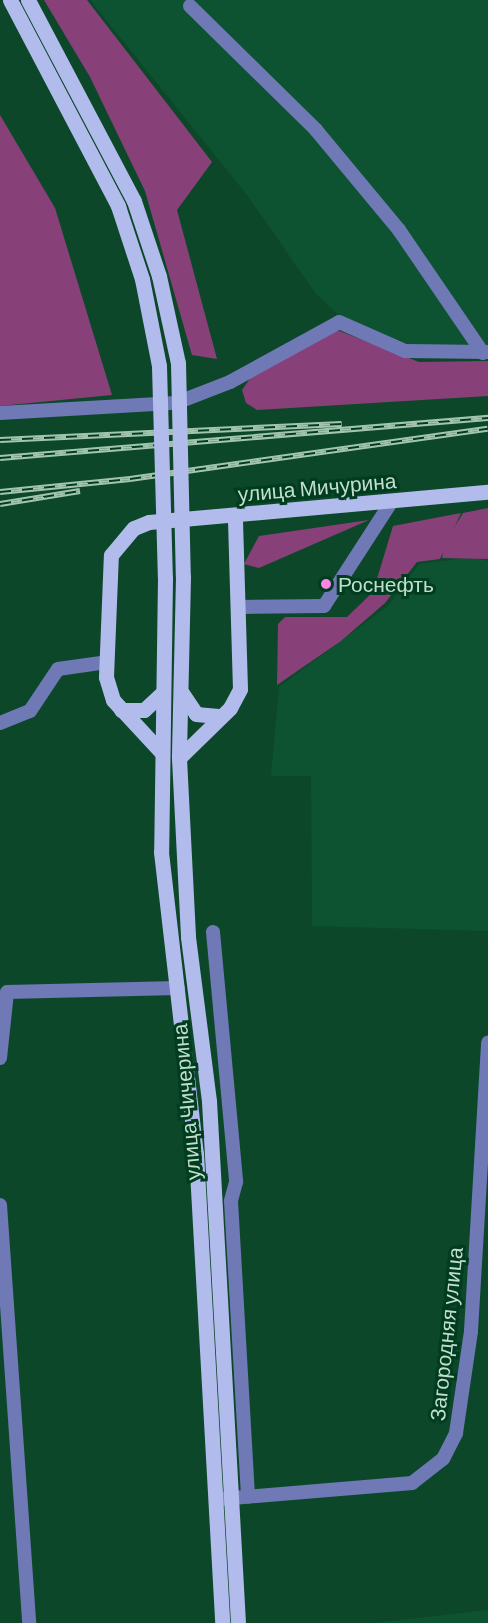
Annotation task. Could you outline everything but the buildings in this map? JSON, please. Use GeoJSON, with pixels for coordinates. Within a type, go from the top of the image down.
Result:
{"type":"FeatureCollection","features":[{"type":"Feature","properties":{"kind":"main road","name":"улица Чичерина"},"geometry":{"type":"LineString","coordinates":[[10,0],[118,206],[142,279],[159,366],[165,578],[162,880],[178,988],[196,1154],[213,1500],[222,1623]]}},
{"type":"Feature","properties":{"kind":"main road","name":"улица Чичерина"},"geometry":{"type":"LineString","coordinates":[[28,0],[134,201],[159,276],[178,363],[183,577],[179,758],[188,937],[209,1101],[238,1623]]}},
{"type":"Feature","properties":{"kind":"main road","name":"улица Мичурина"},"geometry":{"type":"LineString","coordinates":[[107,662],[111,555],[120,539],[149,522],[488,492]]}},
{"type":"Feature","properties":{"kind":"main road"},"geometry":{"type":"LineString","coordinates":[[179,758],[221,716],[240,689],[240,607],[235,516]]}},
{"type":"Feature","properties":{"kind":"main road"},"geometry":{"type":"LineString","coordinates":[[107,662],[108,689],[121,710],[148,732],[162,754]]}},
{"type":"Feature","properties":{"kind":"main road"},"geometry":{"type":"LineString","coordinates":[[181,690],[196,714],[221,716]]}},
{"type":"Feature","properties":{"kind":"main road"},"geometry":{"type":"LineString","coordinates":[[121,710],[144,710],[163,692]]}},
{"type":"Feature","properties":{"kind":"street"},"geometry":{"type":"LineString","coordinates":[[190,6],[316,130],[399,230],[486,353]]}},
{"type":"Feature","properties":{"kind":"street"},"geometry":{"type":"LineString","coordinates":[[0,413],[176,403],[230,382],[339,322],[405,351],[486,353]]}},
{"type":"Feature","properties":{"kind":"street"},"geometry":{"type":"LineString","coordinates":[[240,607],[324,606],[392,501]]}},
{"type":"Feature","properties":{"kind":"street"},"geometry":{"type":"LineString","coordinates":[[0,723],[30,711],[58,669],[107,662]]}},
{"type":"Feature","properties":{"kind":"street"},"geometry":{"type":"LineString","coordinates":[[213,932],[236,1182],[231,1201],[248,1497]]}},
{"type":"Feature","properties":{"kind":"street"},"geometry":{"type":"LineString","coordinates":[[0,1058],[7,992],[178,988]]}},
{"type":"Feature","properties":{"kind":"street","name":"Загородняя улица"},"geometry":{"type":"LineString","coordinates":[[213,1500],[412,1484],[443,1459],[456,1433],[471,1330],[488,1042]]}},
{"type":"Feature","properties":{"kind":"street"},"geometry":{"type":"LineString","coordinates":[[0,1204],[29,1623]]}},
{"type":"Feature","properties":{"kind":"shaded area"},"geometry":{"type":"Polygon","coordinates":[[[44,0],[87,0],[212,162],[177,210],[217,359],[192,355],[145,191],[90,77],[44,0]]]}},
{"type":"Feature","properties":{"kind":"shaded area"},"geometry":{"type":"Polygon","coordinates":[[[90,0],[488,0],[488,348],[418,348],[341,317],[316,294],[247,195],[90,0]]]}},
{"type":"Feature","properties":{"kind":"shaded area"},"geometry":{"type":"Polygon","coordinates":[[[0,115],[55,208],[112,395],[0,406],[0,115]]]}},
{"type":"Feature","properties":{"kind":"shaded area"},"geometry":{"type":"Polygon","coordinates":[[[337,330],[419,362],[488,361],[488,396],[257,410],[246,403],[242,390],[251,377],[337,330]]]}},
{"type":"Feature","properties":{"kind":"shaded area"},"geometry":{"type":"Polygon","coordinates":[[[488,508],[488,559],[442,558],[444,544],[463,513],[488,508]]]}},
{"type":"Feature","properties":{"kind":"shaded area"},"geometry":{"type":"Polygon","coordinates":[[[461,513],[440,559],[417,562],[385,603],[341,641],[277,685],[278,624],[285,617],[347,617],[373,592],[393,526],[461,513]]]}},
{"type":"Feature","properties":{"kind":"shaded area"},"geometry":{"type":"Polygon","coordinates":[[[369,520],[259,568],[244,564],[259,536],[369,520]]]}},
{"type":"Feature","properties":{"kind":"shaded area"},"geometry":{"type":"Polygon","coordinates":[[[474,557],[488,561],[488,931],[312,926],[311,776],[271,776],[279,687],[388,606],[419,564],[474,557]]]}},
{"type":"Feature","properties":{"kind":"shaded area"},"geometry":{"type":"Polygon","coordinates":[[[488,1610],[488,1623],[373,1623],[488,1610]]]}},
{"type":"Feature","properties":{"kind":"railway"},"geometry":{"type":"LineString","coordinates":[[0,458],[488,418]]}},
{"type":"Feature","properties":{"kind":"railway"},"geometry":{"type":"LineString","coordinates":[[0,440],[342,424]]}},
{"type":"Feature","properties":{"kind":"railway"},"geometry":{"type":"LineString","coordinates":[[0,492],[130,479],[488,429]]}},
{"type":"Feature","properties":{"kind":"railway"},"geometry":{"type":"LineString","coordinates":[[0,504],[80,491]]}},
{"type":"Feature","properties":{"kind":"place","name":"Роснефть"},"geometry":{"type":"Point","coordinates":[326,584]}}]}
